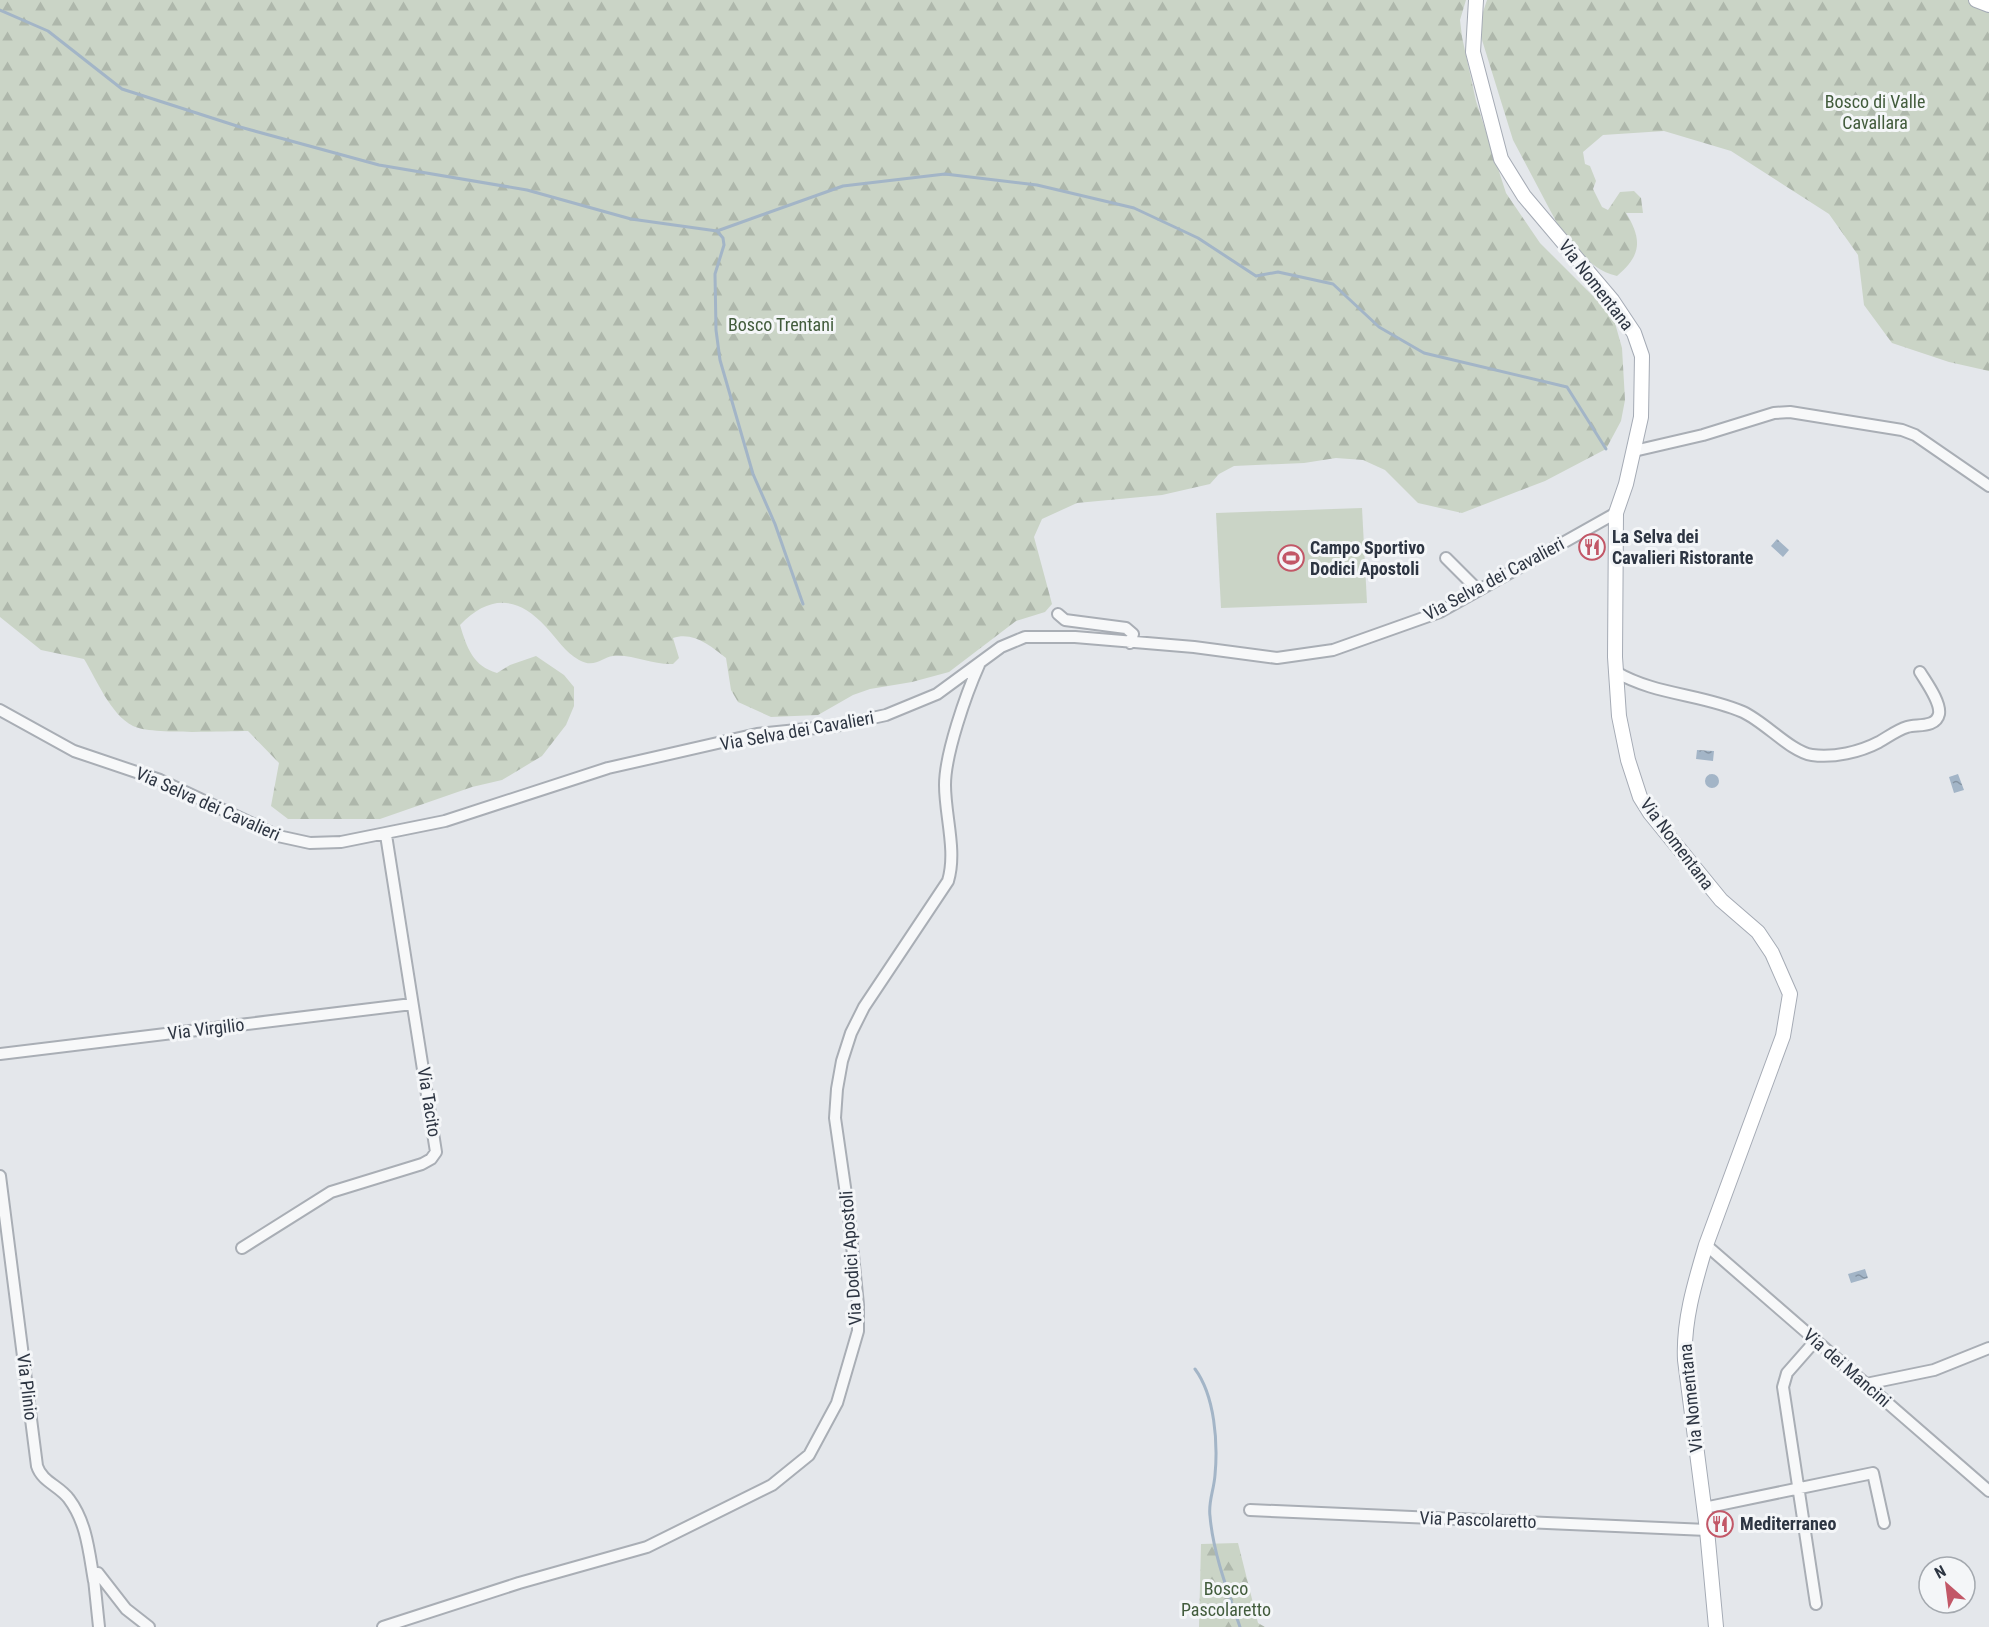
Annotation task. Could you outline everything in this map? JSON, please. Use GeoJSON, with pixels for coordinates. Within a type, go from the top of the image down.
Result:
{"type":"FeatureCollection","features":[{"type":"Feature","properties":{"kind":"main road","name":"Via Nomentana"},"geometry":{"type":"LineString","coordinates":[[1476,0],[1473,52],[1501,159],[1524,196],[1612,300],[1638,343],[1644,367],[1644,385],[1634,451],[1616,513],[1616,672],[1625,750],[1640,797],[1650,813],[1708,886],[1758,932],[1772,953],[1790,994],[1783,1036],[1695,1279],[1684,1342],[1707,1530],[1716,1627]]}},
{"type":"Feature","properties":{"kind":"main road"},"geometry":{"type":"LineString","coordinates":[[1976,0],[1989,5]]}},
{"type":"Feature","properties":{"kind":"street"},"geometry":{"type":"LineString","coordinates":[[1634,451],[1687,439],[1765,415],[1790,412],[1902,430],[1915,435],[1989,486]]}},
{"type":"Feature","properties":{"kind":"street","name":"Via Selva dei Cavalieri"},"geometry":{"type":"LineString","coordinates":[[0,710],[84,756],[166,782],[285,838],[323,844],[386,835],[445,821],[608,768],[757,734],[836,726],[886,715],[931,697],[1011,642],[1034,636],[1194,647],[1268,657],[1299,657],[1340,648],[1440,612],[1616,513]]}},
{"type":"Feature","properties":{"kind":"street"},"geometry":{"type":"LineString","coordinates":[[1446,558],[1478,590]]}},
{"type":"Feature","properties":{"kind":"street"},"geometry":{"type":"LineString","coordinates":[[1059,614],[1065,620],[1126,628],[1132,634],[1130,642]]}},
{"type":"Feature","properties":{"kind":"street","name":"Via Dodici Apostoli"},"geometry":{"type":"LineString","coordinates":[[391,1626],[500,1588],[647,1547],[777,1483],[803,1462],[816,1445],[837,1403],[855,1344],[859,1319],[843,1162],[836,1129],[838,1079],[848,1042],[864,1007],[948,882],[951,858],[946,776],[966,697],[980,662]]}},
{"type":"Feature","properties":{"kind":"street"},"geometry":{"type":"LineString","coordinates":[[1616,672],[1642,685],[1706,699],[1744,712],[1762,722],[1800,751],[1822,756],[1861,750],[1904,728],[1933,722],[1939,710],[1920,672]]}},
{"type":"Feature","properties":{"kind":"street","name":"Via Tacito"},"geometry":{"type":"LineString","coordinates":[[242,1248],[331,1192],[422,1164],[435,1155],[386,835]]}},
{"type":"Feature","properties":{"kind":"street","name":"Via Virgilio"},"geometry":{"type":"LineString","coordinates":[[0,1054],[412,1004]]}},
{"type":"Feature","properties":{"kind":"street","name":"Via Plinio"},"geometry":{"type":"LineString","coordinates":[[0,1176],[38,1468],[45,1479],[67,1497],[78,1513],[86,1535],[94,1581]]}},
{"type":"Feature","properties":{"kind":"street","name":"Via dei Mancini"},"geometry":{"type":"LineString","coordinates":[[1706,1245],[1989,1491]]}},
{"type":"Feature","properties":{"kind":"street"},"geometry":{"type":"LineString","coordinates":[[1816,1340],[1789,1370],[1784,1383],[1816,1604]]}},
{"type":"Feature","properties":{"kind":"street"},"geometry":{"type":"LineString","coordinates":[[1866,1384],[1939,1368],[1989,1348]]}},
{"type":"Feature","properties":{"kind":"street"},"geometry":{"type":"LineString","coordinates":[[1704,1508],[1873,1473],[1884,1523]]}},
{"type":"Feature","properties":{"kind":"street","name":"Via Pascolaretto"},"geometry":{"type":"LineString","coordinates":[[1250,1510],[1707,1530]]}},
{"type":"Feature","properties":{"kind":"street"},"geometry":{"type":"LineString","coordinates":[[99,1627],[94,1581],[96,1575],[100,1574],[126,1610],[149,1627]]}},
{"type":"Feature","properties":{"kind":"green space","name":"Bosco Trentani"},"geometry":{"type":"Polygon","coordinates":[[[0,0],[1466,0],[1460,20],[1462,37],[1476,101],[1506,193],[1540,243],[1613,316],[1622,348],[1625,400],[1621,421],[1606,449],[1545,481],[1462,513],[1418,503],[1385,470],[1363,460],[1336,458],[1304,463],[1234,466],[1219,474],[1210,484],[1162,495],[1077,503],[1042,519],[1034,537],[1052,604],[1045,612],[1016,621],[949,672],[912,682],[870,689],[853,695],[818,715],[771,717],[738,702],[731,690],[726,658],[695,638],[680,636],[673,638],[679,658],[673,664],[621,656],[590,663],[579,660],[569,653],[535,616],[524,609],[514,604],[492,604],[471,615],[460,625],[468,648],[477,661],[497,673],[510,665],[536,656],[564,675],[574,687],[574,706],[566,725],[542,756],[502,780],[472,787],[380,819],[288,819],[271,806],[279,763],[248,731],[171,732],[133,726],[125,721],[111,705],[84,659],[41,650],[0,617],[0,0]]]}},
{"type":"Feature","properties":{"kind":"green space","name":"Bosco di Valle Cavallara"},"geometry":{"type":"Polygon","coordinates":[[[1487,0],[1984,0],[1989,13],[1989,371],[1949,362],[1892,343],[1864,305],[1858,255],[1829,214],[1731,151],[1664,131],[1603,135],[1583,152],[1585,164],[1590,166],[1596,181],[1593,189],[1602,207],[1608,210],[1620,192],[1634,191],[1641,198],[1643,213],[1626,213],[1635,231],[1637,246],[1631,261],[1617,276],[1592,264],[1569,246],[1513,140],[1478,27],[1487,0]]]}},
{"type":"Feature","properties":{"kind":"green space","name":"Campo Sportivo Dodici Apostoli"},"geometry":{"type":"Polygon","coordinates":[[[1362,508],[1367,603],[1221,608],[1216,513],[1362,508]]]}},
{"type":"Feature","properties":{"kind":"green space","name":"Bosco Pascolaretto"},"geometry":{"type":"Polygon","coordinates":[[[1238,1543],[1258,1623],[1265,1627],[1199,1627],[1201,1544],[1238,1543]]]}},
{"type":"Feature","properties":{"kind":"water"},"geometry":{"type":"Polygon","coordinates":[[[1777,539],[1789,550],[1783,557],[1771,546],[1777,539]]]}},
{"type":"Feature","properties":{"kind":"water"},"geometry":{"type":"Polygon","coordinates":[[[1697,750],[1714,751],[1713,761],[1696,759],[1697,750]]]}},
{"type":"Feature","properties":{"kind":"water"},"geometry":{"type":"Polygon","coordinates":[[[1712,774],[1717,776],[1719,781],[1717,786],[1712,788],[1707,786],[1705,781],[1707,776],[1712,774]]]}},
{"type":"Feature","properties":{"kind":"water"},"geometry":{"type":"Polygon","coordinates":[[[1958,774],[1964,790],[1954,793],[1949,777],[1958,774]]]}},
{"type":"Feature","properties":{"kind":"water"},"geometry":{"type":"Polygon","coordinates":[[[1865,1269],[1868,1278],[1851,1283],[1848,1274],[1865,1269]]]}},
{"type":"Feature","properties":{"kind":"waterway"},"geometry":{"type":"LineString","coordinates":[[0,10],[48,31],[122,89],[240,127],[379,165],[527,190],[631,219],[717,231],[723,238],[724,245],[715,274],[716,330],[720,360],[753,474],[775,524],[803,604]]}},
{"type":"Feature","properties":{"kind":"waterway"},"geometry":{"type":"LineString","coordinates":[[717,231],[843,186],[945,174],[1037,185],[1134,208],[1198,238],[1256,276],[1278,272],[1333,284],[1379,327],[1424,353],[1567,387],[1606,449]]}},
{"type":"Feature","properties":{"kind":"waterway"},"geometry":{"type":"LineString","coordinates":[[1195,1369],[1207,1392],[1214,1420],[1215,1475],[1210,1501],[1214,1544],[1240,1627]]}},
{"type":"Feature","properties":{"kind":"place","name":"La Selva dei Cavalieri Ristorante"},"geometry":{"type":"Point","coordinates":[1592,547]}},
{"type":"Feature","properties":{"kind":"place","name":"Campo Sportivo Dodici Apostoli"},"geometry":{"type":"Point","coordinates":[1291,558]}},
{"type":"Feature","properties":{"kind":"place","name":"Mediterraneo"},"geometry":{"type":"Point","coordinates":[1720,1524]}}]}
